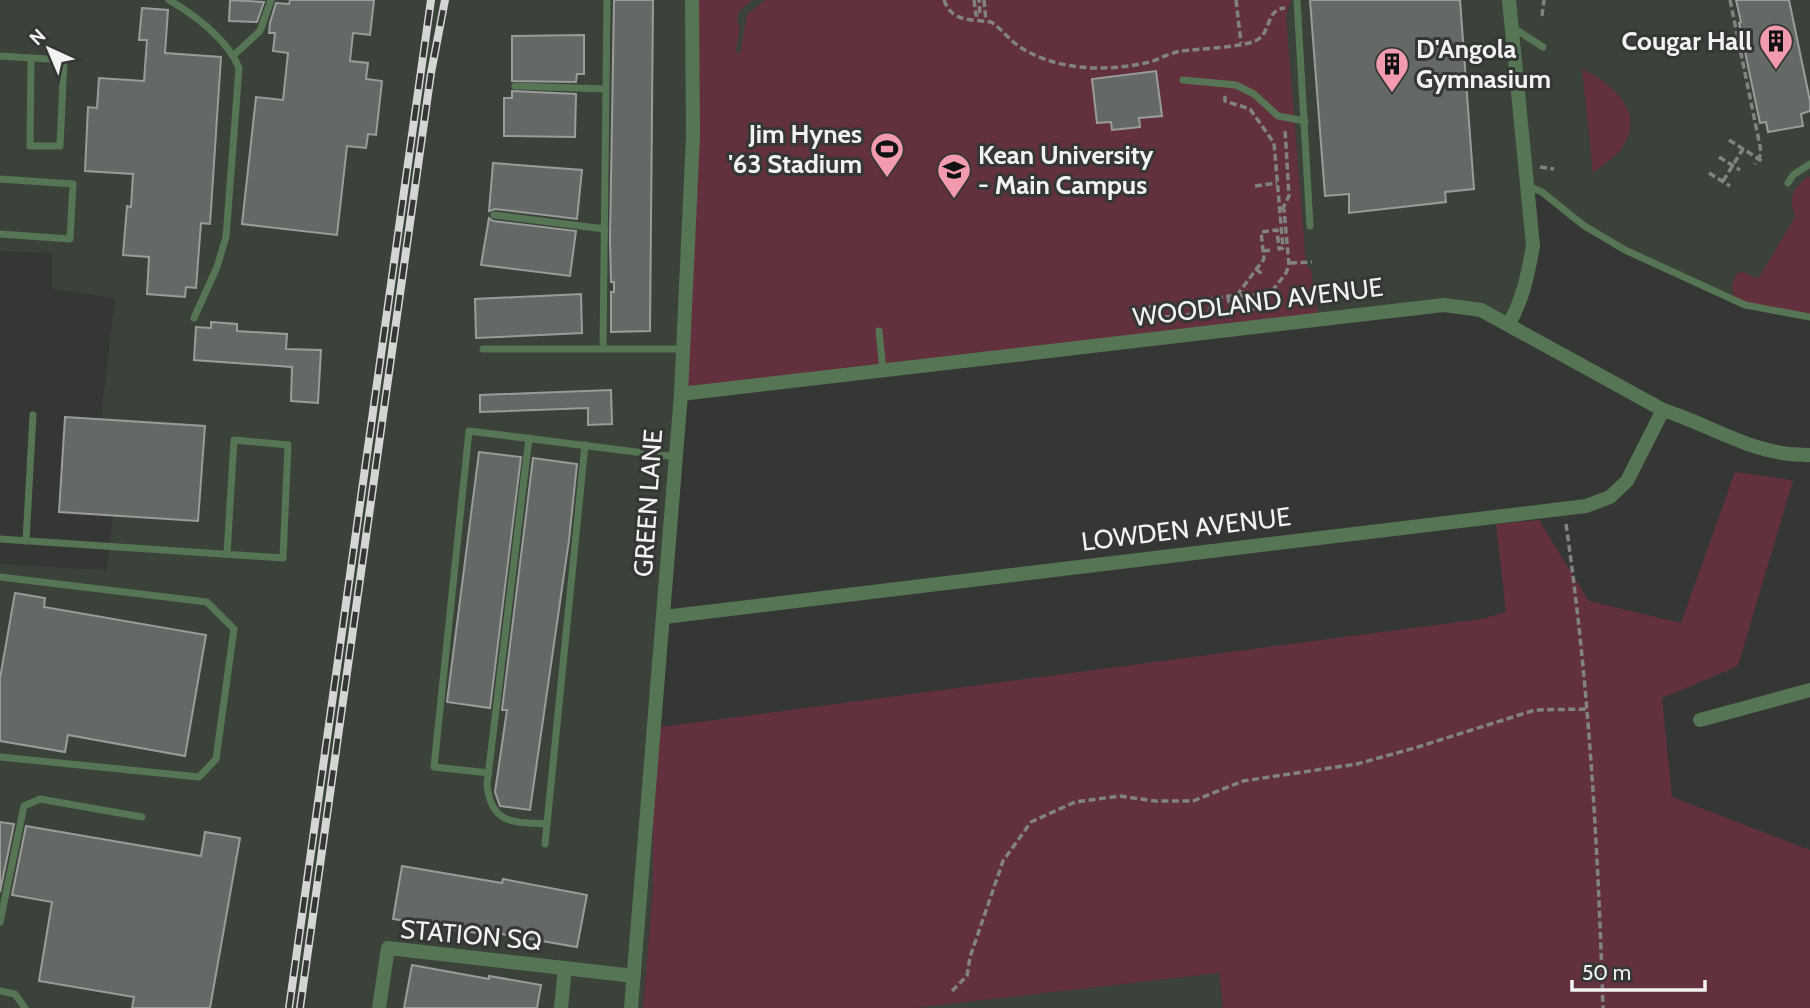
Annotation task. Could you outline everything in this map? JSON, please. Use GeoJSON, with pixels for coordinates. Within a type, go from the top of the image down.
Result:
{"type":"FeatureCollection","features":[{"type":"Feature","properties":{"kind":"street","name":"GREEN LANE"},"geometry":{"type":"LineString","coordinates":[[631,1008],[681,394],[693,136],[692,0]]}},
{"type":"Feature","properties":{"kind":"street"},"geometry":{"type":"LineString","coordinates":[[1509,0],[1533,246],[1519,306],[1509,324]]}},
{"type":"Feature","properties":{"kind":"street","name":"WOODLAND AVENUE"},"geometry":{"type":"LineString","coordinates":[[681,394],[1444,305],[1481,310],[1663,410],[1726,438],[1770,451],[1810,455]]}},
{"type":"Feature","properties":{"kind":"street","name":"LOWDEN AVENUE"},"geometry":{"type":"LineString","coordinates":[[664,617],[1586,506],[1611,497],[1627,481],[1663,410]]}},
{"type":"Feature","properties":{"kind":"street"},"geometry":{"type":"LineString","coordinates":[[1700,720],[1810,690]]}},
{"type":"Feature","properties":{"kind":"street","name":"STATION SQ"},"geometry":{"type":"LineString","coordinates":[[379,1008],[388,947],[634,976]]}},
{"type":"Feature","properties":{"kind":"street","name":"STATION SQ"},"geometry":{"type":"LineString","coordinates":[[561,1008],[565,968]]}},
{"type":"Feature","properties":{"kind":"lane"},"geometry":{"type":"LineString","coordinates":[[169,0],[194,18],[234,55],[239,68],[226,237],[194,318]]}},
{"type":"Feature","properties":{"kind":"lane"},"geometry":{"type":"LineString","coordinates":[[234,55],[260,31],[271,0]]}},
{"type":"Feature","properties":{"kind":"lane"},"geometry":{"type":"LineString","coordinates":[[603,348],[607,0]]}},
{"type":"Feature","properties":{"kind":"lane"},"geometry":{"type":"LineString","coordinates":[[1297,0],[1310,226]]}},
{"type":"Feature","properties":{"kind":"lane"},"geometry":{"type":"LineString","coordinates":[[1512,27],[1542,47]]}},
{"type":"Feature","properties":{"kind":"lane"},"geometry":{"type":"LineString","coordinates":[[0,56],[64,60],[60,146],[30,146],[31,58]]}},
{"type":"Feature","properties":{"kind":"lane"},"geometry":{"type":"LineString","coordinates":[[1183,80],[1236,85],[1254,94],[1278,116],[1305,121]]}},
{"type":"Feature","properties":{"kind":"lane"},"geometry":{"type":"LineString","coordinates":[[515,86],[606,89]]}},
{"type":"Feature","properties":{"kind":"lane"},"geometry":{"type":"LineString","coordinates":[[1788,183],[1793,175],[1810,164]]}},
{"type":"Feature","properties":{"kind":"lane"},"geometry":{"type":"LineString","coordinates":[[0,179],[73,184],[70,239],[0,234]]}},
{"type":"Feature","properties":{"kind":"lane"},"geometry":{"type":"LineString","coordinates":[[1528,186],[1542,192],[1583,225],[1625,250],[1745,305],[1810,317]]}},
{"type":"Feature","properties":{"kind":"lane"},"geometry":{"type":"LineString","coordinates":[[495,215],[604,229]]}},
{"type":"Feature","properties":{"kind":"lane"},"geometry":{"type":"LineString","coordinates":[[879,331],[883,371]]}},
{"type":"Feature","properties":{"kind":"lane"},"geometry":{"type":"LineString","coordinates":[[483,349],[681,349]]}},
{"type":"Feature","properties":{"kind":"lane"},"geometry":{"type":"LineString","coordinates":[[26,541],[33,415]]}},
{"type":"Feature","properties":{"kind":"lane"},"geometry":{"type":"LineString","coordinates":[[489,773],[434,767],[469,431],[676,457]]}},
{"type":"Feature","properties":{"kind":"lane"},"geometry":{"type":"LineString","coordinates":[[529,438],[489,773],[489,801],[497,814],[513,822],[547,824]]}},
{"type":"Feature","properties":{"kind":"lane"},"geometry":{"type":"LineString","coordinates":[[0,539],[283,558],[288,445],[234,440],[227,554]]}},
{"type":"Feature","properties":{"kind":"lane"},"geometry":{"type":"LineString","coordinates":[[545,844],[585,445]]}},
{"type":"Feature","properties":{"kind":"lane"},"geometry":{"type":"LineString","coordinates":[[0,577],[206,602],[234,629],[216,759],[199,777],[0,757]]}},
{"type":"Feature","properties":{"kind":"lane"},"geometry":{"type":"LineString","coordinates":[[0,922],[24,806],[40,799],[142,817]]}},
{"type":"Feature","properties":{"kind":"lane"},"geometry":{"type":"LineString","coordinates":[[0,991],[15,994],[25,1008]]}},
{"type":"Feature","properties":{"kind":"path"},"geometry":{"type":"LineString","coordinates":[[944,0],[947,9],[957,17],[995,24],[1019,47],[1037,56],[1089,68],[1145,63],[1173,52],[1255,41],[1268,27],[1273,12],[1280,8]]}},
{"type":"Feature","properties":{"kind":"path"},"geometry":{"type":"LineString","coordinates":[[979,0],[986,21]]}},
{"type":"Feature","properties":{"kind":"path"},"geometry":{"type":"LineString","coordinates":[[1236,0],[1241,44]]}},
{"type":"Feature","properties":{"kind":"path"},"geometry":{"type":"LineString","coordinates":[[1542,16],[1544,0]]}},
{"type":"Feature","properties":{"kind":"path"},"geometry":{"type":"LineString","coordinates":[[1730,0],[1760,146],[1760,160],[1755,164]]}},
{"type":"Feature","properties":{"kind":"path"},"geometry":{"type":"LineString","coordinates":[[1211,313],[1209,299],[1238,293],[1264,259],[1261,232],[1277,230],[1279,249],[1283,248],[1272,138],[1250,110],[1225,101],[1226,83]]}},
{"type":"Feature","properties":{"kind":"path"},"geometry":{"type":"LineString","coordinates":[[1150,305],[1154,313],[1164,317],[1259,308],[1286,272],[1289,263],[1284,209],[1289,196],[1284,117]]}},
{"type":"Feature","properties":{"kind":"path"},"geometry":{"type":"LineString","coordinates":[[1729,140],[1760,160]]}},
{"type":"Feature","properties":{"kind":"path"},"geometry":{"type":"LineString","coordinates":[[1723,181],[1743,149]]}},
{"type":"Feature","properties":{"kind":"path"},"geometry":{"type":"LineString","coordinates":[[1719,157],[1740,170]]}},
{"type":"Feature","properties":{"kind":"path"},"geometry":{"type":"LineString","coordinates":[[1534,166],[1554,169]]}},
{"type":"Feature","properties":{"kind":"path"},"geometry":{"type":"LineString","coordinates":[[1709,173],[1730,186]]}},
{"type":"Feature","properties":{"kind":"path"},"geometry":{"type":"LineString","coordinates":[[1255,186],[1277,183]]}},
{"type":"Feature","properties":{"kind":"path"},"geometry":{"type":"LineString","coordinates":[[1279,213],[1284,209]]}},
{"type":"Feature","properties":{"kind":"path"},"geometry":{"type":"LineString","coordinates":[[1263,251],[1272,250]]}},
{"type":"Feature","properties":{"kind":"path"},"geometry":{"type":"LineString","coordinates":[[1289,263],[1312,262]]}},
{"type":"Feature","properties":{"kind":"path"},"geometry":{"type":"LineString","coordinates":[[1256,269],[1262,274]]}},
{"type":"Feature","properties":{"kind":"path"},"geometry":{"type":"LineString","coordinates":[[1238,293],[1249,301],[1257,292]]}},
{"type":"Feature","properties":{"kind":"path"},"geometry":{"type":"LineString","coordinates":[[1228,296],[1229,303]]}},
{"type":"Feature","properties":{"kind":"path"},"geometry":{"type":"LineString","coordinates":[[1564,508],[1577,599],[1586,709],[1600,917],[1603,1008]]}},
{"type":"Feature","properties":{"kind":"path"},"geometry":{"type":"LineString","coordinates":[[952,991],[967,976],[970,957],[1003,862],[1031,822],[1075,802],[1120,796],[1155,801],[1194,801],[1243,781],[1357,764],[1535,710],[1586,709]]}},
{"type":"Feature","properties":{"kind":"shaded area"},"geometry":{"type":"Polygon","coordinates":[[[0,0],[1810,0],[1810,317],[1745,305],[1625,250],[1528,186],[1533,246],[1509,324],[1462,306],[681,394],[653,728],[653,888],[643,1008],[0,1008],[0,564],[107,570],[115,497],[92,494],[115,298],[52,289],[52,253],[0,251],[0,0]]]}},
{"type":"Feature","properties":{"kind":"shaded area"},"geometry":{"type":"Polygon","coordinates":[[[690,0],[752,0],[739,11],[736,52],[740,54],[747,15],[765,0],[1291,0],[1286,16],[1306,264],[1311,270],[1319,319],[681,394],[690,0]]]}},
{"type":"Feature","properties":{"kind":"shaded area"},"geometry":{"type":"Polygon","coordinates":[[[1582,69],[1615,91],[1629,112],[1631,123],[1629,135],[1622,148],[1593,173],[1582,69]]]}},
{"type":"Feature","properties":{"kind":"shaded area"},"geometry":{"type":"Polygon","coordinates":[[[1807,177],[1810,177],[1810,317],[1734,300],[1732,285],[1737,273],[1744,272],[1758,279],[1795,217],[1793,195],[1807,177]]]}},
{"type":"Feature","properties":{"kind":"shaded area"},"geometry":{"type":"Polygon","coordinates":[[[1735,472],[1793,480],[1738,666],[1662,698],[1672,797],[1810,850],[1810,1008],[1223,1008],[1219,973],[914,1008],[643,1008],[653,888],[653,728],[1481,619],[1506,612],[1496,524],[1539,520],[1589,601],[1681,623],[1735,472]]]}},
{"type":"Feature","properties":{"kind":"shaded area"},"geometry":{"type":"Polygon","coordinates":[[[1220,973],[1223,1008],[914,1008],[1220,973]]]}},
{"type":"Feature","properties":{"kind":"building"},"geometry":{"type":"Polygon","coordinates":[[[230,0],[264,2],[257,22],[229,21],[230,0]]]}},
{"type":"Feature","properties":{"kind":"building"},"geometry":{"type":"Polygon","coordinates":[[[290,0],[374,0],[370,35],[353,33],[350,61],[368,63],[366,79],[382,81],[376,135],[368,134],[366,148],[347,146],[337,235],[242,224],[256,97],[283,100],[288,53],[273,51],[275,33],[269,33],[270,23],[276,3],[289,4],[290,0]]]}},
{"type":"Feature","properties":{"kind":"building"},"geometry":{"type":"Polygon","coordinates":[[[614,0],[653,0],[650,331],[611,332],[611,292],[614,292],[614,282],[611,282],[610,240],[614,0]]]}},
{"type":"Feature","properties":{"kind":"building","name":"D'Angola Gymnasium"},"geometry":{"type":"Polygon","coordinates":[[[1310,0],[1460,0],[1474,189],[1445,192],[1446,202],[1349,213],[1349,194],[1325,196],[1310,0]]]}},
{"type":"Feature","properties":{"kind":"building","name":"Cougar Hall"},"geometry":{"type":"Polygon","coordinates":[[[1736,0],[1789,0],[1810,101],[1810,111],[1801,114],[1803,126],[1768,132],[1766,122],[1760,123],[1736,0]]]}},
{"type":"Feature","properties":{"kind":"building"},"geometry":{"type":"Polygon","coordinates":[[[142,8],[168,10],[165,53],[221,57],[210,224],[201,223],[196,288],[186,287],[185,297],[147,294],[149,257],[123,255],[133,174],[85,171],[88,107],[97,108],[99,78],[144,81],[147,40],[139,40],[142,8]]]}},
{"type":"Feature","properties":{"kind":"building"},"geometry":{"type":"Polygon","coordinates":[[[584,35],[584,74],[577,74],[576,82],[512,81],[512,36],[584,35]]]}},
{"type":"Feature","properties":{"kind":"building"},"geometry":{"type":"Polygon","coordinates":[[[1156,71],[1162,116],[1139,118],[1140,127],[1112,130],[1111,122],[1097,123],[1092,79],[1156,71]]]}},
{"type":"Feature","properties":{"kind":"building"},"geometry":{"type":"Polygon","coordinates":[[[512,91],[576,94],[575,137],[504,136],[504,98],[512,98],[512,91]]]}},
{"type":"Feature","properties":{"kind":"building"},"geometry":{"type":"Polygon","coordinates":[[[493,163],[582,170],[577,219],[495,209],[489,211],[493,163]]]}},
{"type":"Feature","properties":{"kind":"building"},"geometry":{"type":"Polygon","coordinates":[[[489,218],[493,221],[576,231],[570,276],[481,265],[489,218]]]}},
{"type":"Feature","properties":{"kind":"building"},"geometry":{"type":"Polygon","coordinates":[[[581,294],[582,333],[476,338],[475,299],[581,294]]]}},
{"type":"Feature","properties":{"kind":"building"},"geometry":{"type":"Polygon","coordinates":[[[211,322],[237,324],[237,331],[287,334],[286,349],[321,350],[318,403],[291,401],[292,367],[194,360],[196,327],[211,328],[211,322]]]}},
{"type":"Feature","properties":{"kind":"building"},"geometry":{"type":"Polygon","coordinates":[[[611,390],[612,424],[588,425],[588,408],[480,412],[480,395],[611,390]]]}},
{"type":"Feature","properties":{"kind":"building"},"geometry":{"type":"Polygon","coordinates":[[[65,417],[205,426],[198,521],[59,512],[65,417]]]}},
{"type":"Feature","properties":{"kind":"building"},"geometry":{"type":"Polygon","coordinates":[[[479,452],[521,457],[490,708],[447,702],[479,452]]]}},
{"type":"Feature","properties":{"kind":"building"},"geometry":{"type":"Polygon","coordinates":[[[533,458],[577,464],[569,540],[530,810],[500,806],[495,792],[507,710],[502,710],[533,458]]]}},
{"type":"Feature","properties":{"kind":"building"},"geometry":{"type":"Polygon","coordinates":[[[15,593],[45,598],[44,607],[206,635],[185,756],[68,735],[65,752],[0,741],[0,678],[15,593]]]}},
{"type":"Feature","properties":{"kind":"building"},"geometry":{"type":"Polygon","coordinates":[[[0,822],[14,824],[0,892],[0,822]]]}},
{"type":"Feature","properties":{"kind":"building"},"geometry":{"type":"Polygon","coordinates":[[[26,826],[201,856],[205,832],[240,838],[210,1008],[132,1008],[134,997],[39,981],[52,902],[12,895],[26,826]]]}},
{"type":"Feature","properties":{"kind":"building"},"geometry":{"type":"Polygon","coordinates":[[[402,866],[502,883],[503,879],[587,895],[577,947],[393,919],[402,866]]]}},
{"type":"Feature","properties":{"kind":"building"},"geometry":{"type":"Polygon","coordinates":[[[412,965],[541,985],[537,1008],[404,1008],[412,965]]]}},
{"type":"Feature","properties":{"kind":"railway"},"geometry":{"type":"LineString","coordinates":[[289,1008],[431,0]]}},
{"type":"Feature","properties":{"kind":"railway"},"geometry":{"type":"LineString","coordinates":[[300,1008],[431,73],[445,0]]}},
{"type":"Feature","properties":{"kind":"place","name":"Cougar Hall"},"geometry":{"type":"Point","coordinates":[1776,71]}},
{"type":"Feature","properties":{"kind":"place","name":"D'Angola Gymnasium"},"geometry":{"type":"Point","coordinates":[1392,94]}},
{"type":"Feature","properties":{"kind":"place","name":"Jim Hynes '63 Stadium"},"geometry":{"type":"Point","coordinates":[887,179]}},
{"type":"Feature","properties":{"kind":"place","name":"Kean University - Main Campus"},"geometry":{"type":"Point","coordinates":[954,200]}}]}
